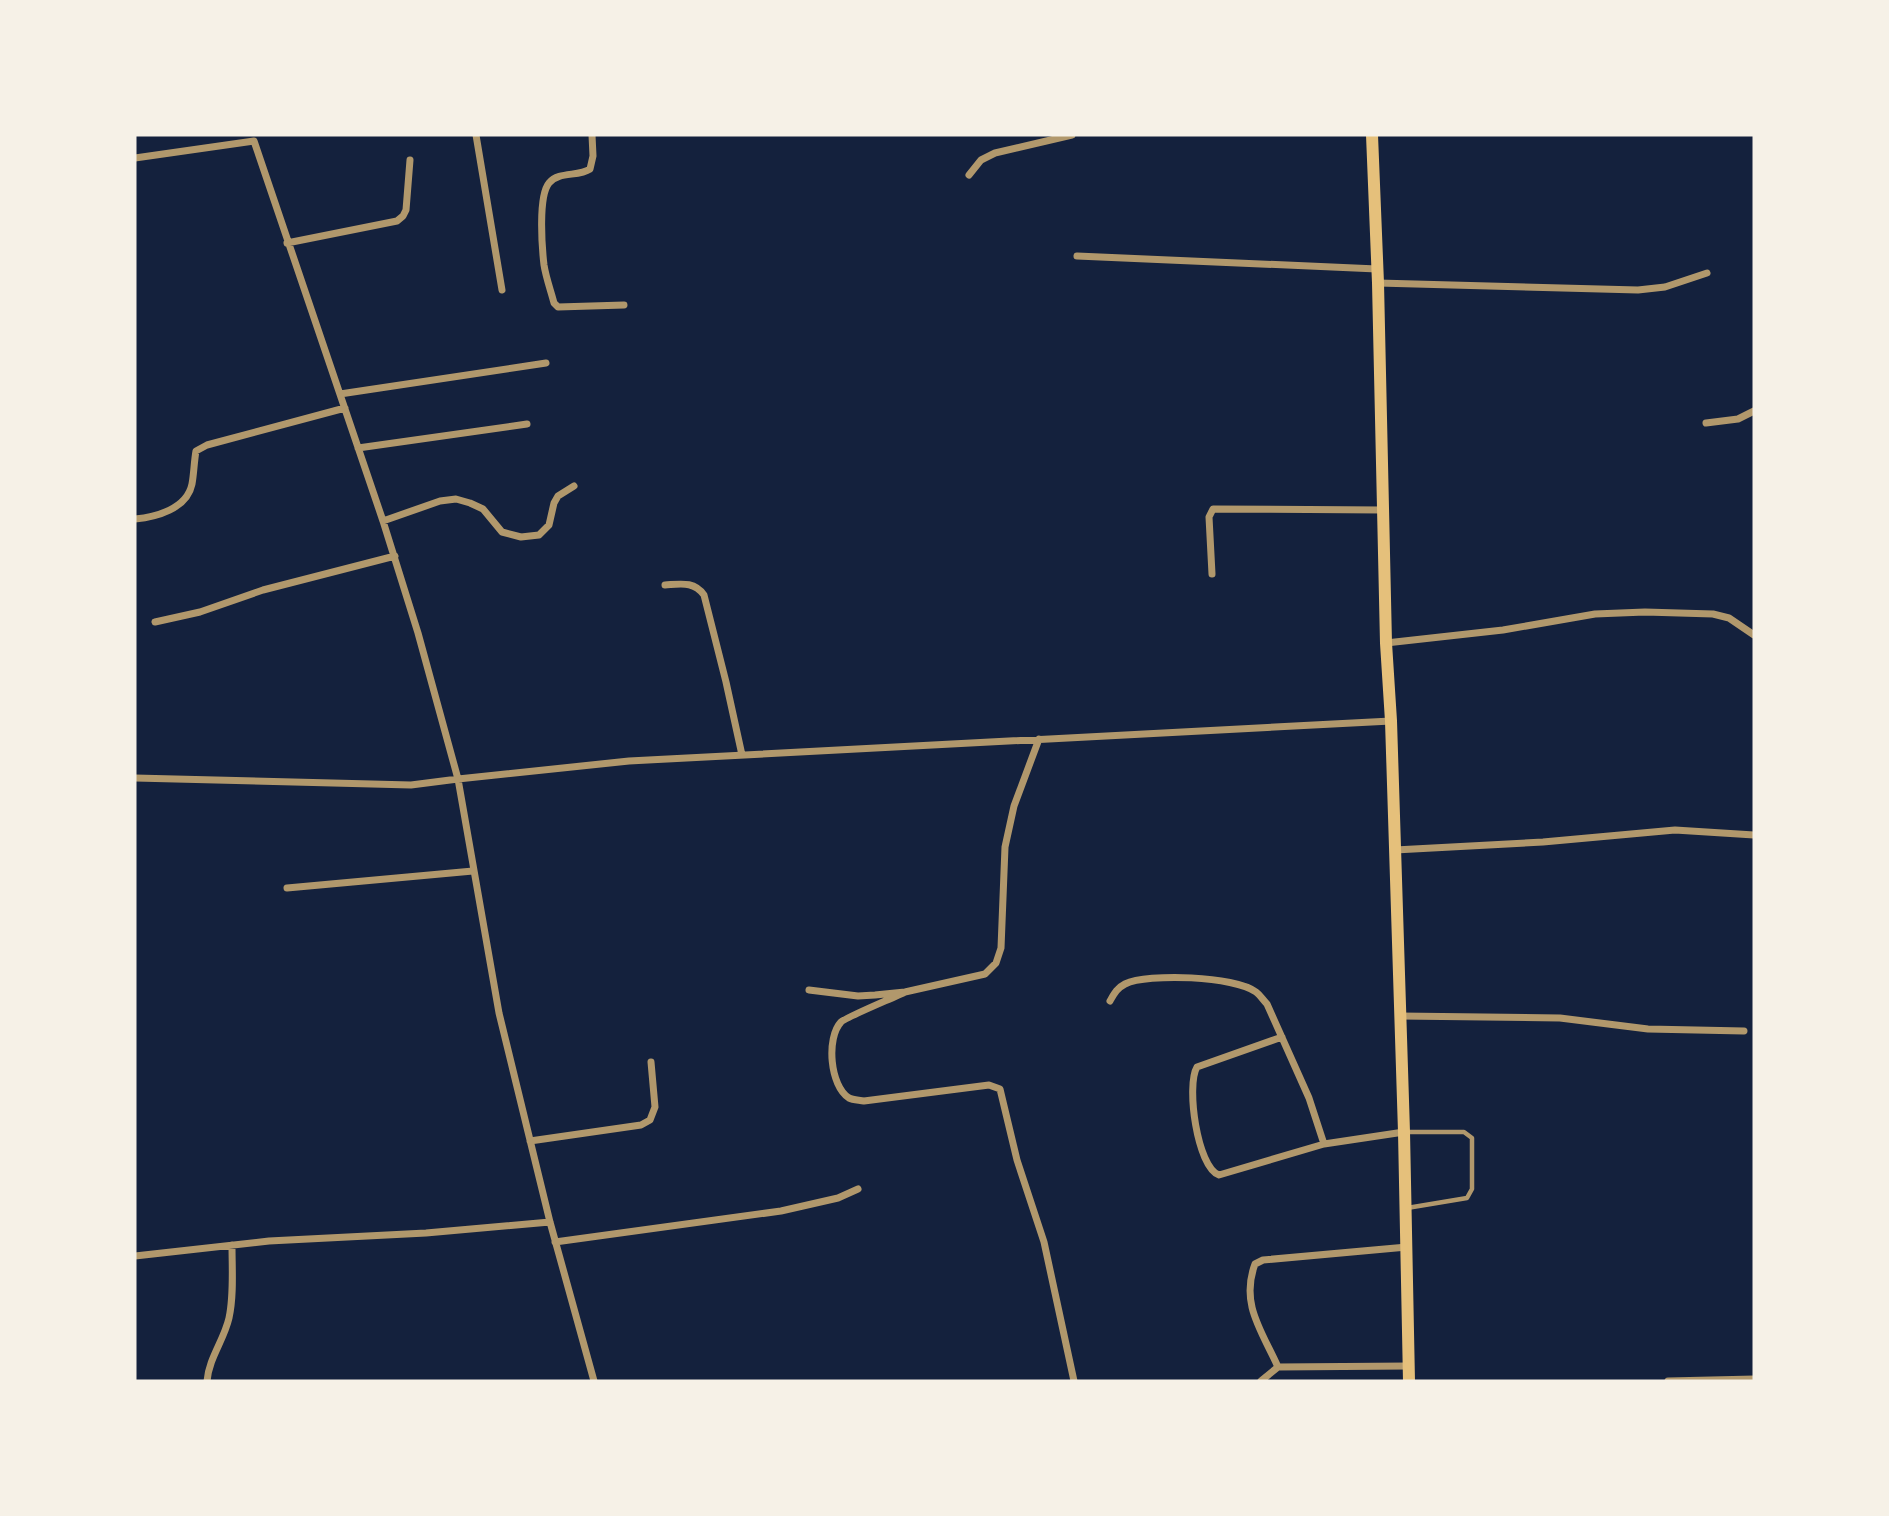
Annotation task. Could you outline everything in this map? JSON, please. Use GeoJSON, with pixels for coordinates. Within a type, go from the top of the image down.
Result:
{"type":"FeatureCollection","features":[{"type":"Feature","properties":{"kind":"main road"},"geometry":{"type":"LineString","coordinates":[[1372,135],[1386,643],[1391,721],[1404,1132],[1409,1381]]}},
{"type":"Feature","properties":{"kind":"street"},"geometry":{"type":"LineString","coordinates":[[476,135],[502,290]]}},
{"type":"Feature","properties":{"kind":"street"},"geometry":{"type":"LineString","coordinates":[[592,135],[593,156],[590,169],[584,173],[562,176],[550,181],[544,192],[544,265],[554,303],[558,307],[624,305]]}},
{"type":"Feature","properties":{"kind":"street"},"geometry":{"type":"LineString","coordinates":[[969,175],[981,160],[995,153],[1072,135]]}},
{"type":"Feature","properties":{"kind":"street"},"geometry":{"type":"LineString","coordinates":[[135,158],[253,138],[395,556],[458,779],[499,1013],[555,1242],[594,1381]]}},
{"type":"Feature","properties":{"kind":"street"},"geometry":{"type":"LineString","coordinates":[[288,243],[397,220],[403,216],[406,210],[410,160]]}},
{"type":"Feature","properties":{"kind":"street"},"geometry":{"type":"LineString","coordinates":[[1077,256],[1377,269]]}},
{"type":"Feature","properties":{"kind":"street"},"geometry":{"type":"LineString","coordinates":[[1378,282],[1638,290],[1665,287],[1707,272]]}},
{"type":"Feature","properties":{"kind":"street"},"geometry":{"type":"LineString","coordinates":[[340,394],[546,363]]}},
{"type":"Feature","properties":{"kind":"street"},"geometry":{"type":"LineString","coordinates":[[135,519],[168,512],[183,501],[192,487],[196,451],[207,445],[345,408]]}},
{"type":"Feature","properties":{"kind":"street"},"geometry":{"type":"LineString","coordinates":[[1706,423],[1738,419],[1754,411]]}},
{"type":"Feature","properties":{"kind":"street"},"geometry":{"type":"LineString","coordinates":[[358,448],[527,425]]}},
{"type":"Feature","properties":{"kind":"street"},"geometry":{"type":"LineString","coordinates":[[383,521],[440,501],[456,499],[483,509],[502,532],[521,537],[539,535],[549,525],[558,496],[574,486]]}},
{"type":"Feature","properties":{"kind":"street"},"geometry":{"type":"LineString","coordinates":[[1212,574],[1209,517],[1213,509],[1383,510]]}},
{"type":"Feature","properties":{"kind":"street"},"geometry":{"type":"LineString","coordinates":[[155,622],[200,612],[263,590],[395,556]]}},
{"type":"Feature","properties":{"kind":"street"},"geometry":{"type":"LineString","coordinates":[[665,584],[689,584],[700,589],[704,595],[741,755]]}},
{"type":"Feature","properties":{"kind":"street"},"geometry":{"type":"LineString","coordinates":[[1386,643],[1503,630],[1595,614],[1645,612],[1713,614],[1729,618],[1754,635]]}},
{"type":"Feature","properties":{"kind":"street"},"geometry":{"type":"LineString","coordinates":[[135,778],[411,785],[629,761],[1391,721]]}},
{"type":"Feature","properties":{"kind":"street"},"geometry":{"type":"LineString","coordinates":[[809,990],[858,996],[905,992],[985,974],[996,963],[1001,948],[1005,847],[1014,806],[1039,738]]}},
{"type":"Feature","properties":{"kind":"street"},"geometry":{"type":"LineString","coordinates":[[1395,850],[1543,842],[1675,830],[1754,835]]}},
{"type":"Feature","properties":{"kind":"street"},"geometry":{"type":"LineString","coordinates":[[287,888],[473,871]]}},
{"type":"Feature","properties":{"kind":"street"},"geometry":{"type":"LineString","coordinates":[[1110,1001],[1118,989],[1138,980],[1206,978],[1244,986],[1257,992],[1267,1004],[1309,1098],[1324,1144]]}},
{"type":"Feature","properties":{"kind":"street"},"geometry":{"type":"LineString","coordinates":[[905,992],[841,1021],[833,1036],[832,1064],[840,1089],[849,1098],[864,1101],[989,1085],[1000,1089],[1017,1160],[1044,1242],[1074,1381]]}},
{"type":"Feature","properties":{"kind":"street"},"geometry":{"type":"LineString","coordinates":[[1400,1016],[1560,1018],[1648,1029],[1744,1031]]}},
{"type":"Feature","properties":{"kind":"street"},"geometry":{"type":"LineString","coordinates":[[1282,1037],[1197,1067],[1192,1077],[1196,1135],[1211,1169],[1219,1175],[1324,1144],[1404,1132]]}},
{"type":"Feature","properties":{"kind":"street"},"geometry":{"type":"LineString","coordinates":[[530,1141],[641,1125],[650,1120],[655,1107],[651,1062]]}},
{"type":"Feature","properties":{"kind":"street"},"geometry":{"type":"LineString","coordinates":[[555,1242],[759,1214],[826,1202],[858,1189]]}},
{"type":"Feature","properties":{"kind":"street"},"geometry":{"type":"LineString","coordinates":[[135,1256],[269,1241],[426,1233],[550,1222]]}},
{"type":"Feature","properties":{"kind":"street"},"geometry":{"type":"LineString","coordinates":[[208,1381],[210,1364],[229,1320],[232,1302],[232,1245]]}},
{"type":"Feature","properties":{"kind":"street"},"geometry":{"type":"LineString","coordinates":[[1278,1367],[1251,1311],[1249,1300],[1255,1264],[1263,1260],[1407,1247]]}},
{"type":"Feature","properties":{"kind":"street"},"geometry":{"type":"LineString","coordinates":[[1261,1381],[1278,1367],[1408,1366]]}},
{"type":"Feature","properties":{"kind":"street"},"geometry":{"type":"LineString","coordinates":[[1668,1381],[1754,1379]]}},
{"type":"Feature","properties":{"kind":"lane"},"geometry":{"type":"LineString","coordinates":[[1404,1132],[1464,1132],[1472,1138],[1470,1194],[1466,1198],[1406,1209]]}}]}
